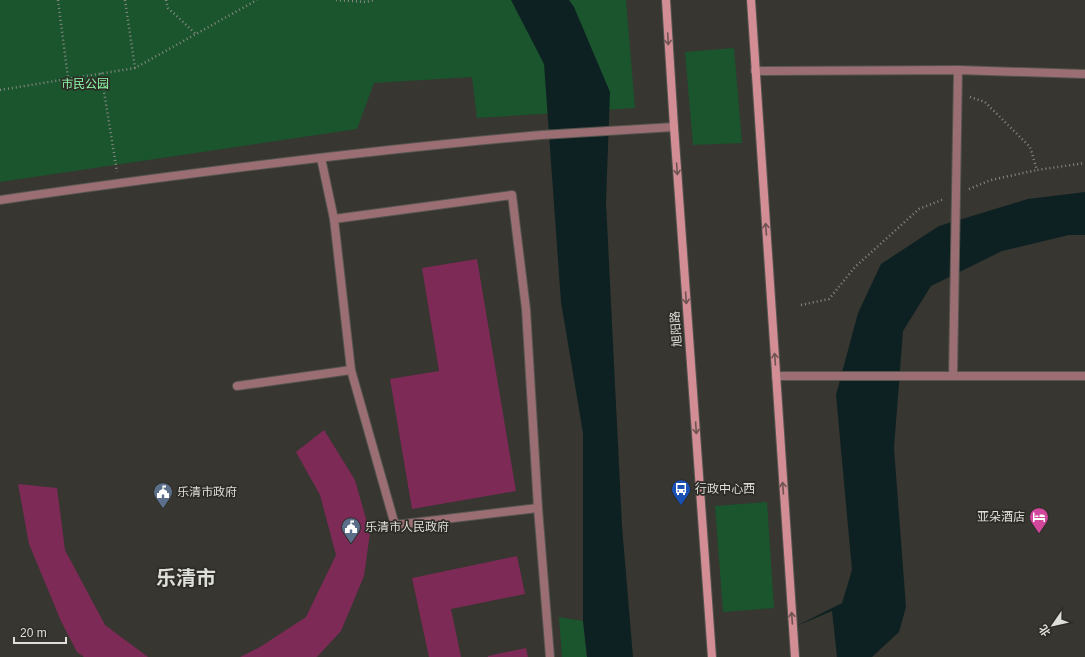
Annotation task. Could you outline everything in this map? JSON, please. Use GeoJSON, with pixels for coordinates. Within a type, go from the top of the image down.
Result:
{"type":"FeatureCollection","features":[{"type":"Feature","properties":{"kind":"main road","name":"旭阳路"},"geometry":{"type":"LineString","coordinates":[[666,0],[712,657]]}},
{"type":"Feature","properties":{"kind":"main road"},"geometry":{"type":"LineString","coordinates":[[751,0],[795,657]]}},
{"type":"Feature","properties":{"kind":"street"},"geometry":{"type":"LineString","coordinates":[[756,71],[958,70],[1085,74]]}},
{"type":"Feature","properties":{"kind":"street"},"geometry":{"type":"LineString","coordinates":[[953,376],[958,70]]}},
{"type":"Feature","properties":{"kind":"street"},"geometry":{"type":"LineString","coordinates":[[0,200],[118,183],[321,158],[542,135],[674,127]]}},
{"type":"Feature","properties":{"kind":"street"},"geometry":{"type":"LineString","coordinates":[[321,158],[334,219],[351,370],[395,525],[538,508]]}},
{"type":"Feature","properties":{"kind":"street"},"geometry":{"type":"LineString","coordinates":[[334,219],[512,195],[526,309],[538,508],[550,657]]}},
{"type":"Feature","properties":{"kind":"street"},"geometry":{"type":"LineString","coordinates":[[237,386],[351,370]]}},
{"type":"Feature","properties":{"kind":"street"},"geometry":{"type":"LineString","coordinates":[[776,376],[1085,376]]}},
{"type":"Feature","properties":{"kind":"path"},"geometry":{"type":"LineString","coordinates":[[58,0],[68,78]]}},
{"type":"Feature","properties":{"kind":"path"},"geometry":{"type":"LineString","coordinates":[[125,0],[135,68]]}},
{"type":"Feature","properties":{"kind":"path"},"geometry":{"type":"LineString","coordinates":[[166,0],[168,8],[197,35]]}},
{"type":"Feature","properties":{"kind":"path"},"geometry":{"type":"LineString","coordinates":[[0,90],[135,68],[197,35],[257,0]]}},
{"type":"Feature","properties":{"kind":"path"},"geometry":{"type":"LineString","coordinates":[[336,0],[366,2],[374,0]]}},
{"type":"Feature","properties":{"kind":"path"},"geometry":{"type":"LineString","coordinates":[[102,73],[118,183]]}},
{"type":"Feature","properties":{"kind":"path"},"geometry":{"type":"LineString","coordinates":[[958,93],[985,102],[1030,147],[1037,170]]}},
{"type":"Feature","properties":{"kind":"path"},"geometry":{"type":"LineString","coordinates":[[962,191],[991,180],[1037,170],[1085,163]]}},
{"type":"Feature","properties":{"kind":"path"},"geometry":{"type":"LineString","coordinates":[[801,305],[829,300],[855,267],[918,209],[948,197]]}},
{"type":"Feature","properties":{"kind":"green space","name":"市民公园"},"geometry":{"type":"Polygon","coordinates":[[[0,0],[626,0],[635,108],[477,118],[472,77],[374,83],[357,129],[0,182],[0,0]]]}},
{"type":"Feature","properties":{"kind":"green space"},"geometry":{"type":"Polygon","coordinates":[[[734,48],[742,143],[693,145],[685,52],[734,48]]]}},
{"type":"Feature","properties":{"kind":"green space"},"geometry":{"type":"Polygon","coordinates":[[[767,502],[774,608],[723,612],[715,506],[767,502]]]}},
{"type":"Feature","properties":{"kind":"green space"},"geometry":{"type":"Polygon","coordinates":[[[559,617],[583,621],[587,657],[562,657],[559,617]]]}},
{"type":"Feature","properties":{"kind":"water"},"geometry":{"type":"Polygon","coordinates":[[[511,0],[569,0],[574,7],[610,92],[606,202],[622,526],[633,657],[587,657],[583,621],[583,433],[561,302],[544,64],[511,0]]]}},
{"type":"Feature","properties":{"kind":"water"},"geometry":{"type":"Polygon","coordinates":[[[1085,192],[1085,235],[1069,235],[1002,251],[931,286],[903,331],[894,448],[906,607],[899,632],[872,657],[735,657],[842,603],[852,570],[836,395],[858,313],[881,264],[939,226],[1028,199],[1085,192]]]}},
{"type":"Feature","properties":{"kind":"pier"},"geometry":{"type":"Polygon","coordinates":[[[832,611],[837,657],[733,657],[734,655],[775,635],[832,611]]]}},
{"type":"Feature","properties":{"kind":"building"},"geometry":{"type":"Polygon","coordinates":[[[477,259],[516,491],[412,509],[390,379],[439,371],[422,268],[477,259]]]}},
{"type":"Feature","properties":{"kind":"building","name":"乐清市人民政府"},"geometry":{"type":"Polygon","coordinates":[[[324,430],[355,480],[370,533],[364,576],[341,631],[317,657],[240,657],[260,647],[306,617],[336,555],[320,495],[296,452],[324,430]]]}},
{"type":"Feature","properties":{"kind":"building"},"geometry":{"type":"Polygon","coordinates":[[[18,484],[57,488],[65,550],[105,625],[148,657],[84,657],[77,652],[61,621],[29,544],[18,484]]]}},
{"type":"Feature","properties":{"kind":"building"},"geometry":{"type":"Polygon","coordinates":[[[517,556],[525,594],[451,609],[461,657],[429,657],[412,578],[517,556]]]}},
{"type":"Feature","properties":{"kind":"building"},"geometry":{"type":"Polygon","coordinates":[[[526,648],[528,657],[488,657],[488,656],[526,648]]]}},
{"type":"Feature","properties":{"kind":"place","name":"行政中心西"},"geometry":{"type":"Point","coordinates":[681,506]}},
{"type":"Feature","properties":{"kind":"place","name":"乐清市政府"},"geometry":{"type":"Point","coordinates":[163,509]}},
{"type":"Feature","properties":{"kind":"place","name":"亚朵酒店"},"geometry":{"type":"Point","coordinates":[1039,534]}},
{"type":"Feature","properties":{"kind":"place","name":"乐清市人民政府"},"geometry":{"type":"Point","coordinates":[351,544]}},
{"type":"Feature","properties":{"kind":"district","name":"乐清市"},"geometry":{"type":"Point","coordinates":[186,578]}}]}
